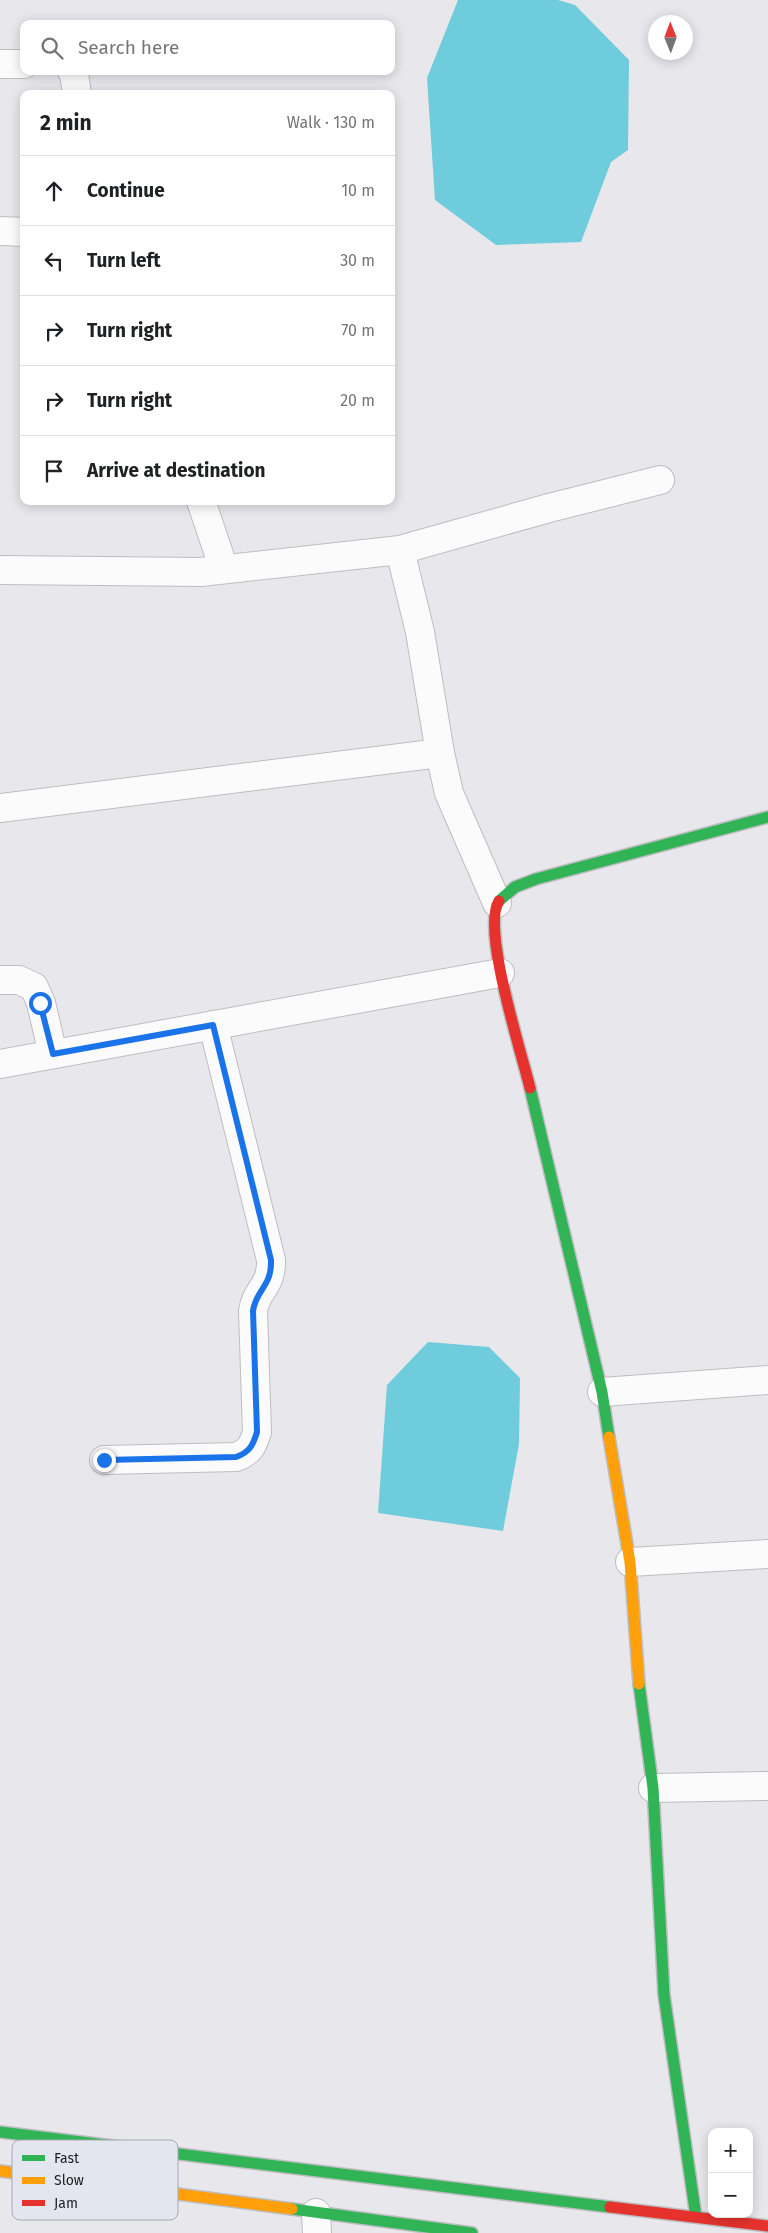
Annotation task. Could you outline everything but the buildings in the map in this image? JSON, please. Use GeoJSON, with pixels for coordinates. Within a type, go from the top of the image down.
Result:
{"type":"FeatureCollection","features":[{"type":"Feature","properties":{"kind":"main road"},"geometry":{"type":"LineString","coordinates":[[696,2217],[664,1994],[653,1788],[639,1685],[630,1562],[602,1392],[521,1048],[500,973],[492,921],[497,903],[515,887],[536,879],[768,817]]}},
{"type":"Feature","properties":{"kind":"main road"},"geometry":{"type":"LineString","coordinates":[[0,2132],[66,2140]]}},
{"type":"Feature","properties":{"kind":"main road"},"geometry":{"type":"LineString","coordinates":[[178,2154],[768,2226]]}},
{"type":"Feature","properties":{"kind":"main road"},"geometry":{"type":"LineString","coordinates":[[178,2200],[316,2223],[472,2233]]}},
{"type":"Feature","properties":{"kind":"street"},"geometry":{"type":"LineString","coordinates":[[0,64],[20,64]]}},
{"type":"Feature","properties":{"kind":"street"},"geometry":{"type":"LineString","coordinates":[[74,75],[76,90]]}},
{"type":"Feature","properties":{"kind":"street"},"geometry":{"type":"LineString","coordinates":[[0,231],[20,232]]}},
{"type":"Feature","properties":{"kind":"street"},"geometry":{"type":"LineString","coordinates":[[0,570],[201,572],[400,550],[550,508],[660,480]]}},
{"type":"Feature","properties":{"kind":"street"},"geometry":{"type":"LineString","coordinates":[[202,505],[224,570]]}},
{"type":"Feature","properties":{"kind":"street"},"geometry":{"type":"LineString","coordinates":[[400,550],[420,632],[440,753],[449,793],[497,903]]}},
{"type":"Feature","properties":{"kind":"street"},"geometry":{"type":"LineString","coordinates":[[0,808],[440,753]]}},
{"type":"Feature","properties":{"kind":"street"},"geometry":{"type":"LineString","coordinates":[[0,1064],[500,973]]}},
{"type":"Feature","properties":{"kind":"street"},"geometry":{"type":"LineString","coordinates":[[0,980],[19,980],[34,987],[53,1054]]}},
{"type":"Feature","properties":{"kind":"street"},"geometry":{"type":"LineString","coordinates":[[104,1460],[236,1457],[247,1453],[255,1438],[253,1311],[258,1296],[270,1277],[271,1260],[213,1025]]}},
{"type":"Feature","properties":{"kind":"street"},"geometry":{"type":"LineString","coordinates":[[602,1392],[768,1380]]}},
{"type":"Feature","properties":{"kind":"street"},"geometry":{"type":"LineString","coordinates":[[630,1562],[768,1554]]}},
{"type":"Feature","properties":{"kind":"street"},"geometry":{"type":"LineString","coordinates":[[653,1788],[768,1786]]}},
{"type":"Feature","properties":{"kind":"water"},"geometry":{"type":"Polygon","coordinates":[[[458,0],[558,0],[575,5],[629,60],[628,150],[611,162],[581,242],[496,245],[435,200],[427,78],[458,0]]]}},
{"type":"Feature","properties":{"kind":"water"},"geometry":{"type":"Polygon","coordinates":[[[428,1342],[489,1347],[520,1378],[519,1444],[503,1531],[378,1513],[387,1385],[428,1342]]]}},
{"type":"Feature","properties":{"kind":"traffic: fast"},"geometry":{"type":"LineString","coordinates":[[499,901],[515,887],[536,879],[768,817]]}},
{"type":"Feature","properties":{"kind":"traffic: fast"},"geometry":{"type":"LineString","coordinates":[[530,1088],[602,1392],[609,1437]]}},
{"type":"Feature","properties":{"kind":"traffic: fast"},"geometry":{"type":"LineString","coordinates":[[639,1684],[653,1788],[664,1995],[696,2217]]}},
{"type":"Feature","properties":{"kind":"traffic: fast"},"geometry":{"type":"LineString","coordinates":[[0,2132],[65,2140]]}},
{"type":"Feature","properties":{"kind":"traffic: fast"},"geometry":{"type":"LineString","coordinates":[[178,2154],[610,2207]]}},
{"type":"Feature","properties":{"kind":"traffic: fast"},"geometry":{"type":"LineString","coordinates":[[292,2209],[472,2233]]}},
{"type":"Feature","properties":{"kind":"traffic: slow"},"geometry":{"type":"LineString","coordinates":[[609,1437],[630,1562],[639,1684]]}},
{"type":"Feature","properties":{"kind":"traffic: slow"},"geometry":{"type":"LineString","coordinates":[[0,2171],[12,2173]]}},
{"type":"Feature","properties":{"kind":"traffic: slow"},"geometry":{"type":"LineString","coordinates":[[178,2194],[292,2209]]}},
{"type":"Feature","properties":{"kind":"traffic: jam"},"geometry":{"type":"LineString","coordinates":[[499,901],[495,915],[495,937],[499,963],[530,1088]]}},
{"type":"Feature","properties":{"kind":"traffic: jam"},"geometry":{"type":"LineString","coordinates":[[610,2207],[768,2226]]}},
{"type":"Feature","properties":{"kind":"route"},"geometry":{"type":"LineString","coordinates":[[40,1003],[53,1054],[213,1025],[271,1260],[272,1269],[270,1277],[258,1296],[253,1311],[257,1432],[254,1444],[247,1453],[236,1457],[104,1460]]}}]}
